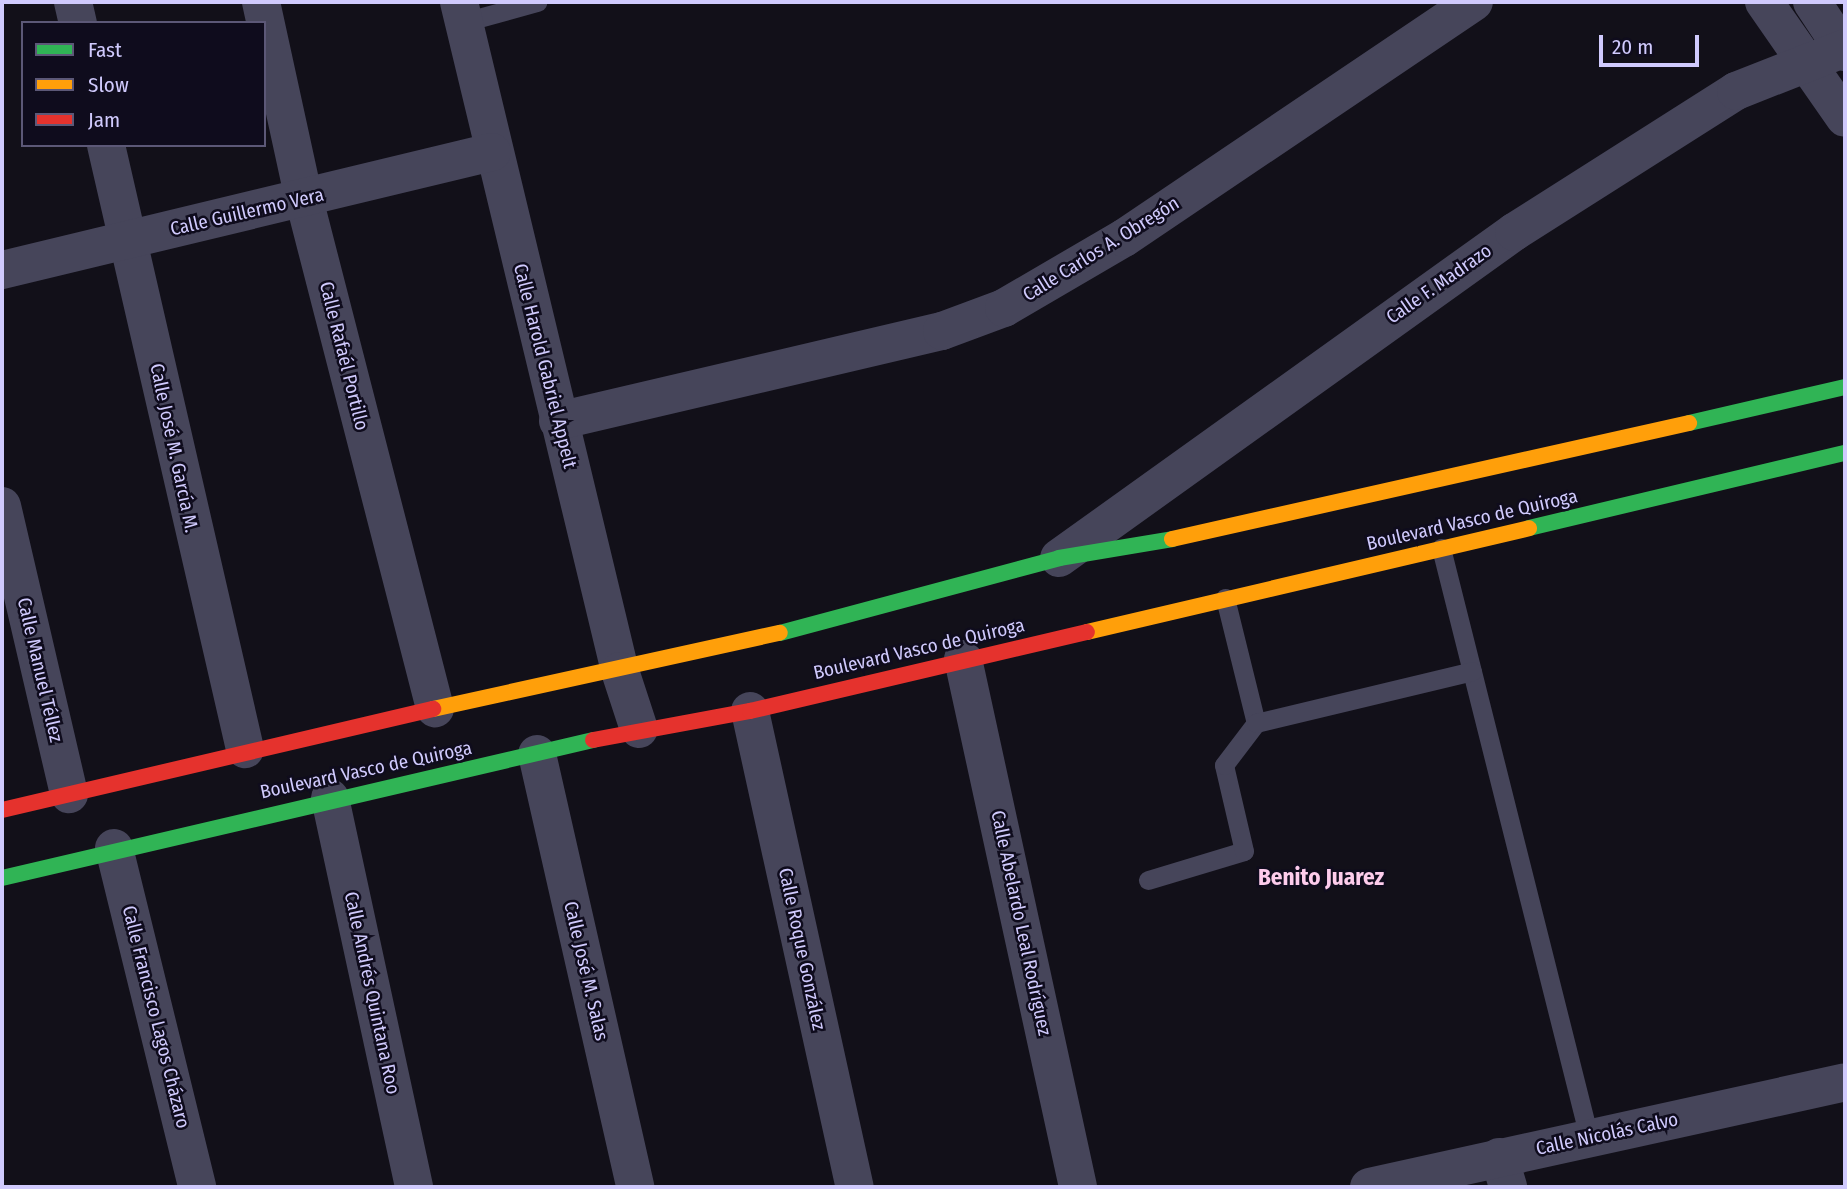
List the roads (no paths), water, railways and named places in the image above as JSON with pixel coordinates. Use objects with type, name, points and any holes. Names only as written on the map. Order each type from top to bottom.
[{"type":"street","points":[[73,2],[78,21]]},
{"type":"street","name":"Calle Rafaél Portillo","points":[[261,2],[265,21]]},
{"type":"street","name":"Calle Carlos A. Obregón","points":[[558,421],[942,331],[1004,307],[1124,238],[1474,2]]},
{"type":"street","points":[[1764,2],[1845,118]]},
{"type":"street","points":[[1812,2],[1845,49]]},
{"type":"street","name":"Calle Harold Gabriel Appelt","points":[[462,12],[492,152],[558,421],[620,671],[639,729]]},
{"type":"street","name":"Calle Rafaél Portillo","points":[[266,25],[304,199],[435,708]]},
{"type":"street","name":"Calle F. Madrazo","points":[[1059,558],[1514,232],[1736,91],[1804,62],[1845,49]]},
{"type":"street","name":"Calle José M. García M.","points":[[106,147],[245,750]]},
{"type":"street","name":"Calle Guillermo Vera","points":[[2,270],[492,152]]},
{"type":"street","points":[[2,810],[245,750],[620,671],[1059,558],[1210,533],[1845,387]]},
{"type":"street","name":"Boulevard Vasco de Quiroga","points":[[2,878],[114,848],[639,729],[750,711],[1845,453]]},
{"type":"street","name":"Calle Manuel Téllez","points":[[2,506],[69,794]]},
{"type":"street","name":"Calle Abelardo Leal Rodríguez","points":[[963,659],[1078,1187]]},
{"type":"street","name":"Calle Roque González","points":[[750,711],[855,1187]]},
{"type":"street","name":"Calle José M. Salas","points":[[537,754],[635,1187]]},
{"type":"street","name":"Calle Andrés Quintana Roo","points":[[330,799],[414,1187]]},
{"type":"street","name":"Calle Francisco Lagos Cházaro","points":[[114,848],[197,1187]]},
{"type":"street","name":"Calle Nicolás Calvo","points":[[1369,1187],[1504,1172],[1589,1138],[1845,1082]]},
{"type":"lane","points":[[462,12],[537,2]]},
{"type":"lane","points":[[1441,548],[1589,1138]]},
{"type":"lane","points":[[1224,598],[1256,723]]},
{"type":"lane","points":[[1148,880],[1244,851],[1224,765],[1256,723],[1472,671]]},
{"type":"district","name":"Benito Juarez","points":[[1321,877]]}]
